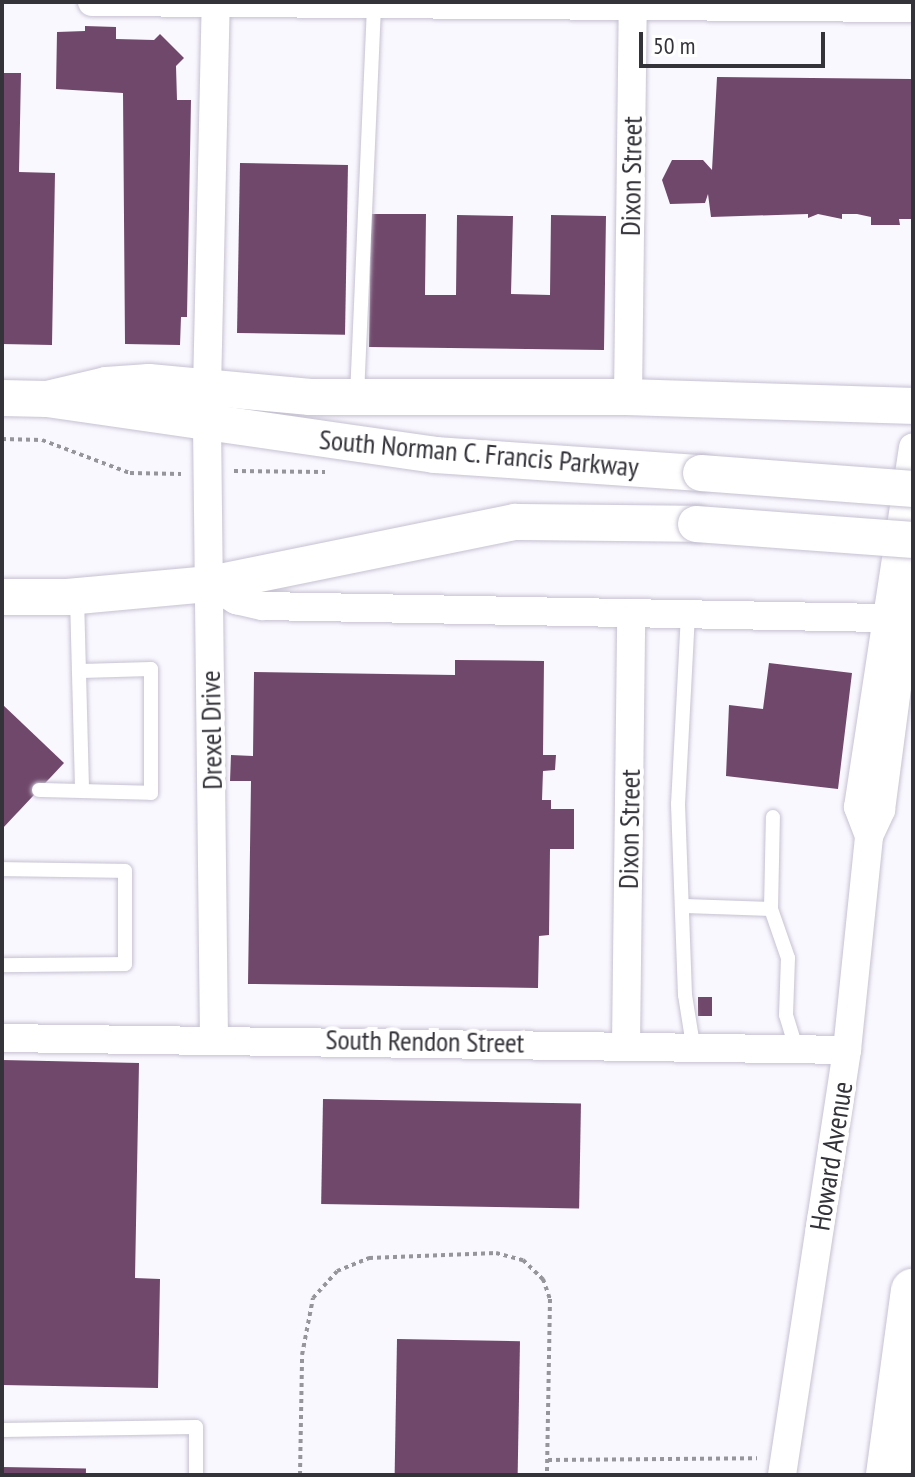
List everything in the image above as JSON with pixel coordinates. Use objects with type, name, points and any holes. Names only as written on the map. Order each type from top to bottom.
[{"type":"highway","points":[[888,1475],[913,1291]]},
{"type":"street","points":[[92,2],[913,8]]},
{"type":"street","name":"Drexel Drive","points":[[214,1038],[207,406],[216,2]]},
{"type":"street","name":"Dixon Street","points":[[628,397],[633,4]]},
{"type":"street","name":"South Norman C. Francis Parkway","points":[[2,398],[47,399],[135,383],[207,406],[435,455],[913,489]]},
{"type":"street","name":"South Norman C. Francis Parkway","points":[[207,406],[357,396],[628,397],[913,406]]},
{"type":"street","name":"Howard Avenue","points":[[869,836],[858,807],[884,618],[913,447]]},
{"type":"street","name":"South Norman C. Francis Parkway","points":[[2,597],[77,597],[210,584],[515,522],[696,524],[913,540]]},
{"type":"street","name":"Howard Avenue","points":[[783,1466],[847,1050],[869,836],[881,810],[913,567]]},
{"type":"street","points":[[210,584],[236,600],[263,606],[884,618]]},
{"type":"street","name":"Dixon Street","points":[[626,1044],[631,613]]},
{"type":"street","name":"South Rendon Street","points":[[2,1038],[214,1038],[847,1050]]},
{"type":"lane","points":[[357,396],[374,4]]},
{"type":"lane","points":[[77,597],[82,791]]},
{"type":"lane","points":[[688,614],[688,666],[678,804],[685,906],[685,995],[693,1045]]},
{"type":"lane","points":[[39,790],[151,793],[151,669],[81,671]]},
{"type":"lane","points":[[773,817],[771,909],[788,958],[786,1015],[796,1048]]},
{"type":"lane","points":[[2,869],[125,871],[125,964],[2,965]]},
{"type":"lane","points":[[685,906],[771,909]]},
{"type":"lane","points":[[2,1430],[196,1427],[196,1475]]},
{"type":"path","points":[[300,1475],[302,1355],[313,1298],[337,1271],[369,1258],[496,1253],[523,1260],[543,1279],[550,1299],[547,1475]]},
{"type":"path","points":[[548,1460],[783,1466]]},
{"type":"building","points":[[85,26],[116,27],[116,39],[154,40],[160,34],[184,58],[176,66],[177,100],[191,100],[187,317],[181,317],[180,345],[125,344],[123,93],[56,89],[57,32],[85,31]]},
{"type":"building","points":[[2,73],[21,73],[19,172],[55,173],[52,345],[2,344]]},
{"type":"building","points":[[717,77],[912,79],[912,219],[899,219],[900,225],[871,225],[871,217],[857,214],[842,214],[842,219],[818,214],[808,218],[808,214],[711,217],[708,194],[705,203],[670,204],[662,180],[672,160],[703,160],[712,170]]},
{"type":"building","points":[[240,163],[348,165],[345,335],[237,333]]},
{"type":"building","points":[[371,214],[426,214],[425,295],[456,295],[457,215],[513,216],[511,294],[550,295],[551,215],[606,216],[604,350],[369,347]]},
{"type":"building","points":[[455,660],[544,661],[543,755],[556,755],[555,770],[543,771],[542,800],[551,800],[551,809],[574,809],[574,849],[550,849],[549,935],[539,936],[538,988],[248,984],[251,781],[230,781],[231,755],[253,756],[254,672],[455,675]]},
{"type":"building","points":[[769,663],[852,673],[838,789],[726,776],[729,705],[763,709]]},
{"type":"building","points":[[2,704],[64,763],[2,829]]},
{"type":"building","points":[[698,997],[712,997],[712,1016],[698,1016]]},
{"type":"building","points":[[2,1060],[139,1063],[135,1278],[160,1279],[158,1388],[2,1385]]},
{"type":"building","points":[[323,1099],[581,1104],[579,1208],[321,1204]]},
{"type":"building","points":[[397,1339],[520,1341],[518,1475],[395,1475]]},
{"type":"building","points":[[2,1467],[86,1468],[86,1475],[2,1475]]}]
